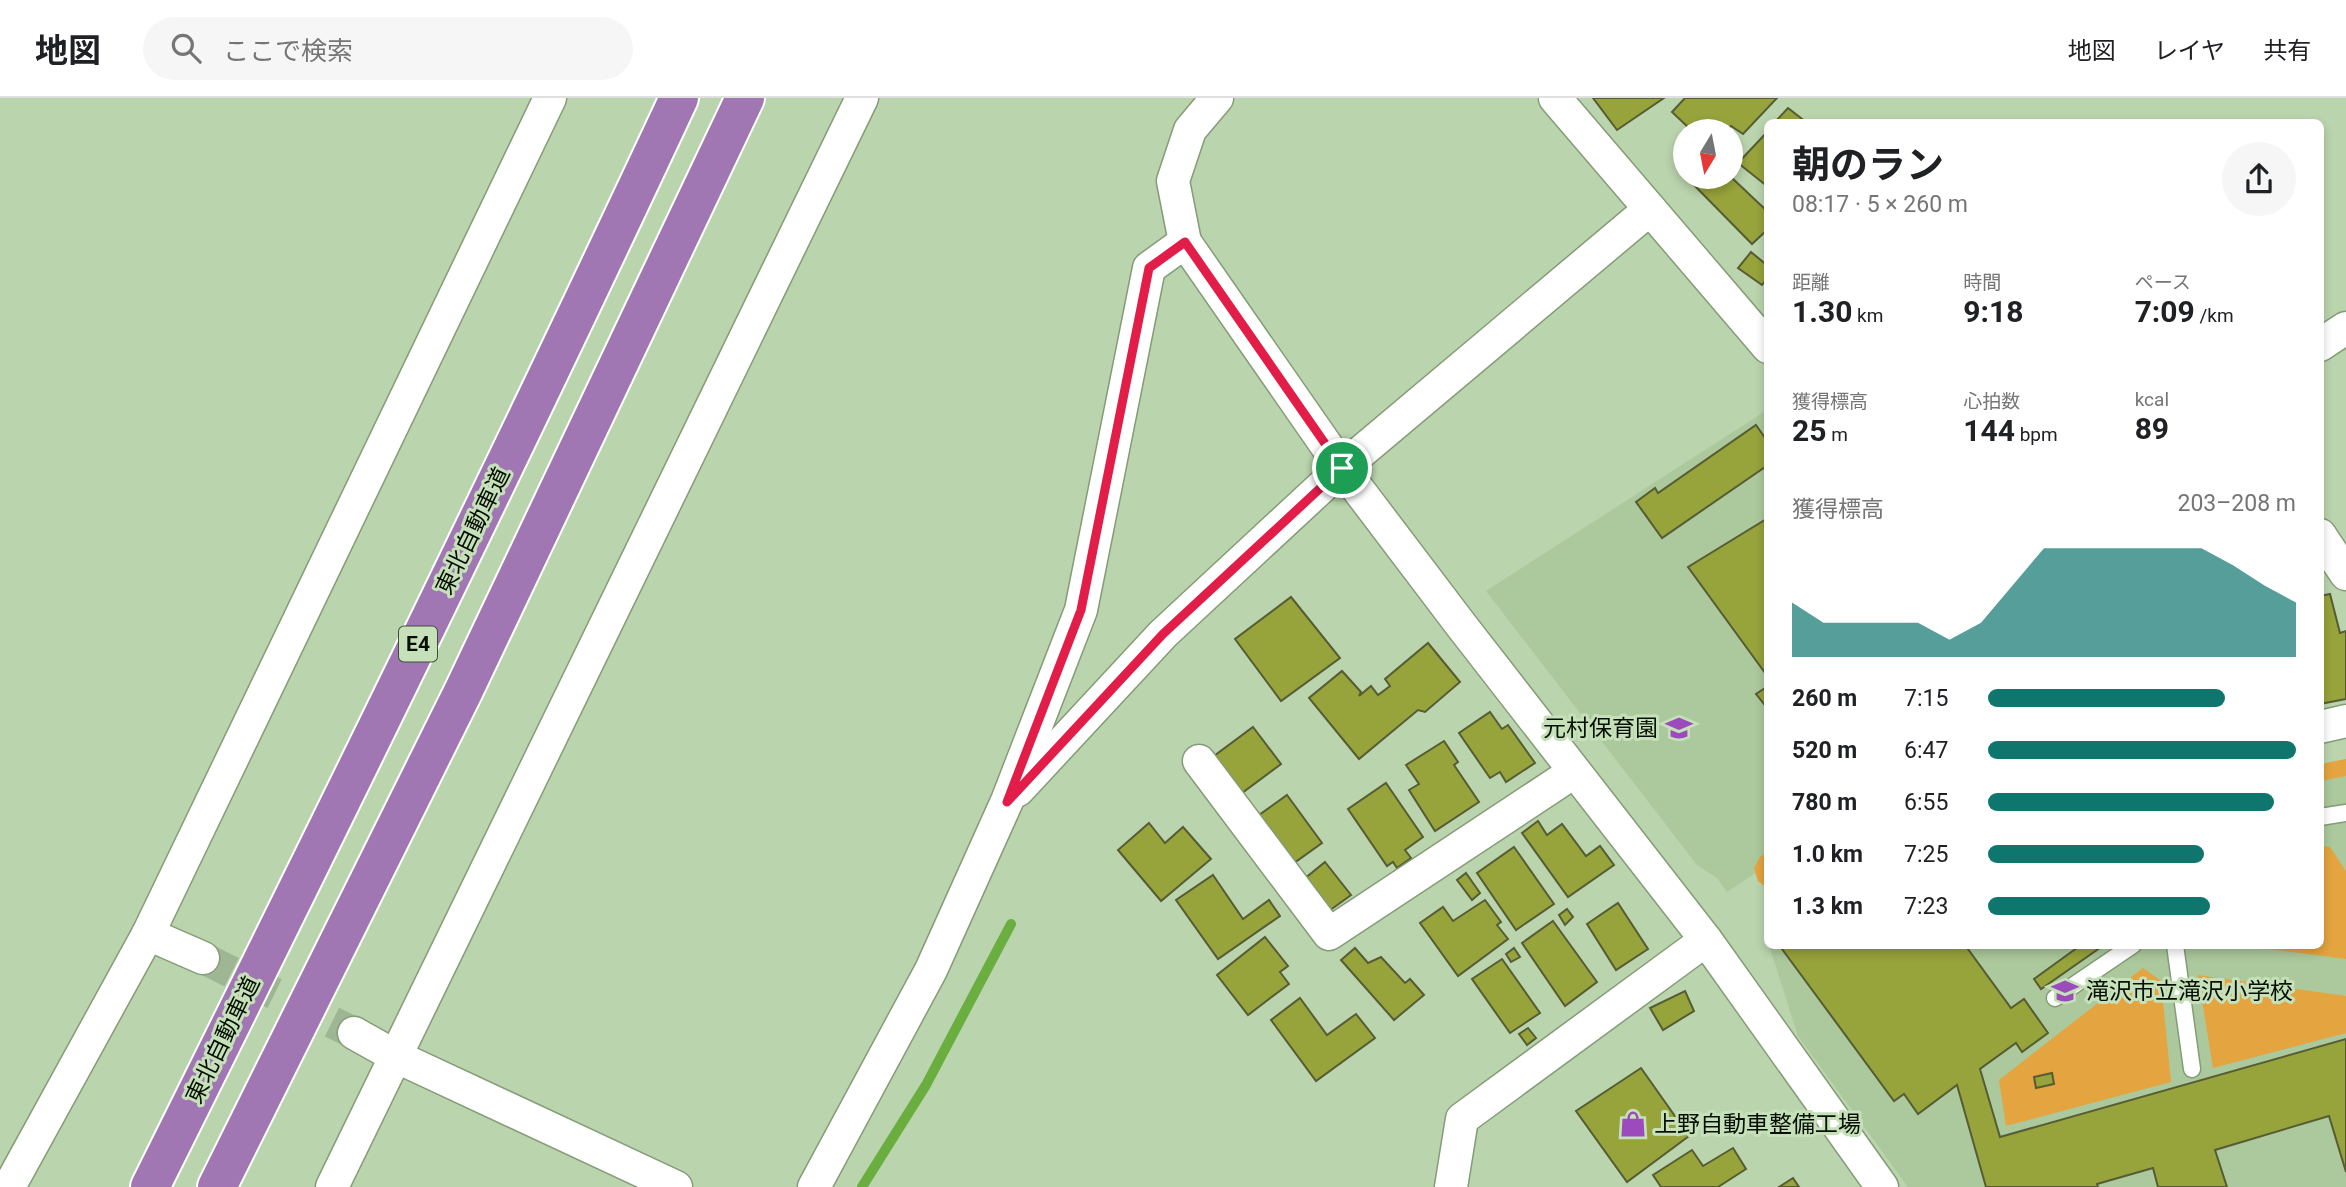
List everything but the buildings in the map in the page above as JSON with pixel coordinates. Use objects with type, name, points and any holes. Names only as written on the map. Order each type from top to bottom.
[{"type":"highway","name":"東北自動車道","points":[[150,1187],[405,671],[679,98]]},
{"type":"highway","points":[[217,1187],[469,680],[745,98]]},
{"type":"street","points":[[9,1187],[148,934],[550,98]]},
{"type":"street","points":[[332,1187],[862,98]]},
{"type":"street","points":[[1217,98],[1190,130],[1173,181],[1185,242],[1342,468],[1706,940],[1882,1187]]},
{"type":"street","points":[[1555,98],[1764,342]]},
{"type":"street","points":[[1007,802],[1163,634],[1342,468],[1650,209]]},
{"type":"street","points":[[814,1187],[931,970],[1007,802],[1081,610],[1149,268],[1185,242]]},
{"type":"street","points":[[2324,342],[2346,328]]},
{"type":"street","points":[[2324,541],[2346,574]]},
{"type":"street","points":[[2324,726],[2346,721]]},
{"type":"street","points":[[1199,761],[1329,934],[1574,772]]},
{"type":"street","points":[[148,934],[203,958]]},
{"type":"street","points":[[1451,1187],[1462,1119],[1706,940]]},
{"type":"street","points":[[354,1032],[395,1056],[676,1187]]},
{"type":"lane","points":[[2324,816],[2346,813]]},
{"type":"lane","points":[[2055,998],[2127,949]]},
{"type":"lane","points":[[2176,949],[2192,1069]]},
{"type":"shaded area","name":"元村保育園","points":[[1764,412],[1764,867],[1727,892],[1717,878],[1697,865],[1486,591]]},
{"type":"shaded area","name":"滝沢市立滝沢小学校","points":[[2346,759],[2346,1187],[1908,1187],[1798,1036],[1770,949],[2324,949],[2324,763]]},
{"type":"shaded area","points":[[2346,759],[2346,776],[2324,780],[2324,763]]},
{"type":"shaded area","points":[[2324,846],[2330,847],[2346,871],[2346,959],[2268,949],[2324,949]]},
{"type":"shaded area","points":[[1764,854],[1764,886],[1758,881],[1754,868]]},
{"type":"shaded area","points":[[2143,968],[2161,981],[2171,1082],[2006,1126],[1999,1080]]},
{"type":"shaded area","points":[[2198,975],[2346,996],[2346,1033],[2213,1068]]},
{"type":"waterway","points":[[862,1187],[926,1085],[1011,924]]},
{"type":"tunnel","points":[[203,958],[354,1033]]},
{"type":"place","name":"元村保育園","points":[[1679,728]]},
{"type":"place","name":"滝沢市立滝沢小学校","points":[[2065,991]]},
{"type":"place","name":"上野自動車整備工場","points":[[1633,1124]]},
{"type":"route","points":[[1185,242],[1342,468],[1163,634],[1007,802],[1081,610],[1149,268],[1185,242]]}]
